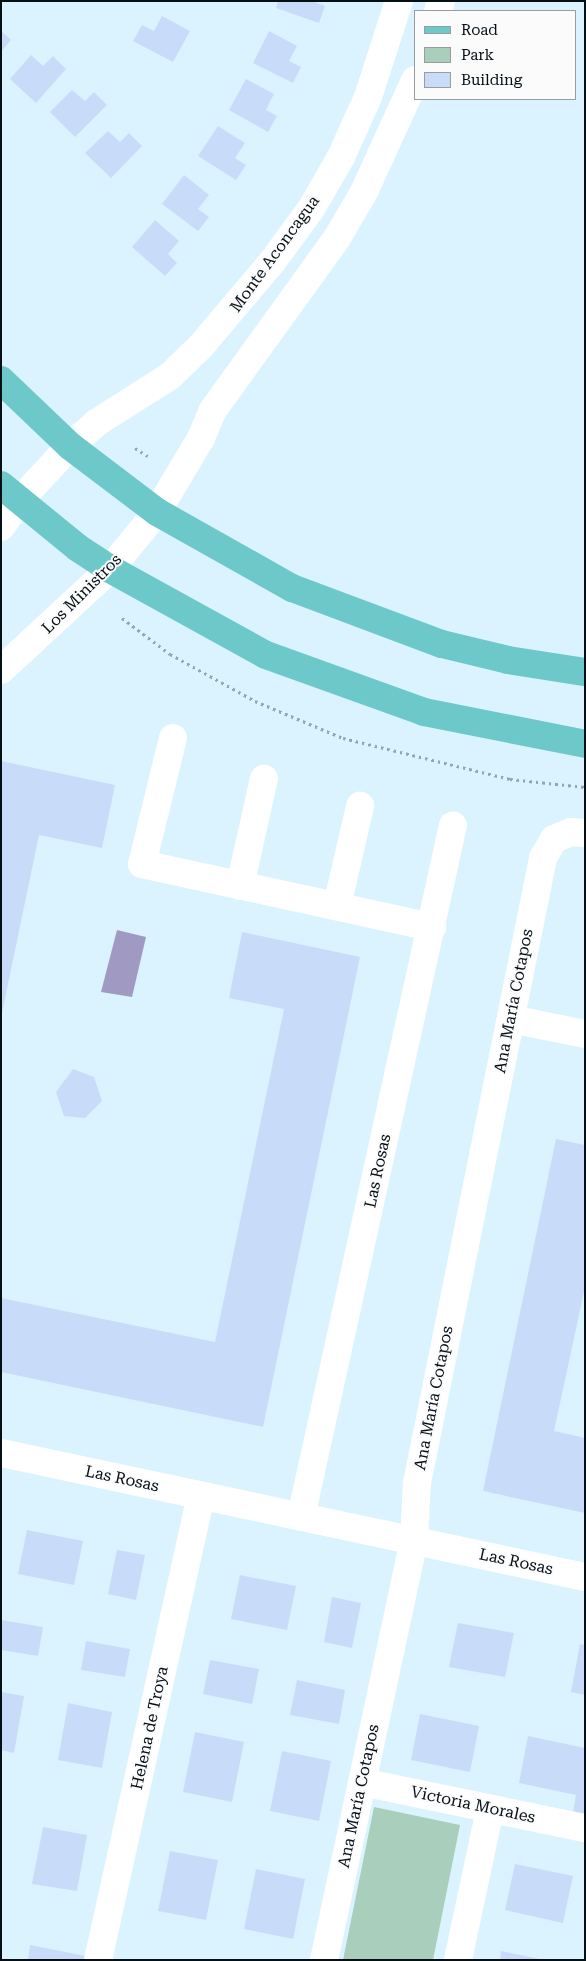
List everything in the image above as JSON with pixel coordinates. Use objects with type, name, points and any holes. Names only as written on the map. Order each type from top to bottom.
[{"type":"main road","points":[[1,380],[70,446],[157,512],[292,588],[452,646],[508,660],[585,672]]},
{"type":"main road","points":[[11,493],[78,548],[110,569],[266,656],[424,712],[585,744]]},
{"type":"street","name":"Monte Aconcagua","points":[[70,446],[96,423],[170,376],[239,305],[272,262],[311,209],[341,157],[368,97],[399,1]]},
{"type":"street","points":[[157,512],[201,438],[213,410],[313,275],[341,231],[368,184],[414,82]]},
{"type":"street","points":[[1,527],[11,493],[70,446]]},
{"type":"street","name":"Los Ministros","points":[[1,670],[110,569],[157,512]]},
{"type":"street","points":[[172,738],[142,864],[432,927]]},
{"type":"street","points":[[240,886],[264,779]]},
{"type":"street","points":[[337,906],[360,806]]},
{"type":"street","name":"Las Rosas","points":[[301,1517],[453,825]]},
{"type":"street","name":"Ana María Cotapos","points":[[324,1960],[414,1540],[417,1483],[543,858],[554,839],[571,832],[585,833]]},
{"type":"street","points":[[510,1020],[585,1034]]},
{"type":"street","name":"Las Rosas","points":[[1,1453],[585,1577]]},
{"type":"street","name":"Helena de Troya","points":[[98,1960],[202,1496]]},
{"type":"street","name":"Victoria Morales","points":[[362,1782],[585,1828]]},
{"type":"street","points":[[458,1960],[490,1809]]},
{"type":"path","points":[[126,621],[170,654],[247,696],[342,738],[510,780],[585,787]]},
{"type":"green space","points":[[374,1807],[460,1825],[433,1960],[343,1960]]},
{"type":"shaded area","points":[[117,930],[146,937],[132,997],[101,992]]},
{"type":"building","points":[[278,1],[312,1],[325,6],[319,23],[276,8]]},
{"type":"building","points":[[162,16],[190,31],[173,62],[133,41],[142,25],[154,31]]},
{"type":"building","points":[[1,31],[11,40],[1,52]]},
{"type":"building","points":[[269,31],[297,46],[289,61],[301,67],[293,83],[253,63]]},
{"type":"building","points":[[31,55],[43,66],[53,56],[66,69],[36,103],[10,79]]},
{"type":"building","points":[[246,79],[274,94],[266,110],[277,116],[268,132],[229,110]]},
{"type":"building","points":[[72,90],[85,101],[94,92],[107,105],[75,137],[50,112]]},
{"type":"building","points":[[218,126],[245,143],[235,158],[246,165],[236,180],[198,156]]},
{"type":"building","points":[[108,131],[120,142],[129,133],[142,146],[111,178],[85,153]]},
{"type":"building","points":[[184,175],[209,195],[198,209],[209,217],[198,231],[162,204]]},
{"type":"building","points":[[155,220],[179,241],[168,254],[177,263],[165,276],[132,247]]},
{"type":"building","points":[[1,761],[115,785],[102,848],[39,835],[2,1013]]},
{"type":"building","points":[[242,932],[360,957],[263,1427],[1,1372],[1,1298],[215,1342],[284,1009],[229,998]]},
{"type":"building","points":[[73,1069],[94,1077],[102,1101],[85,1118],[64,1116],[56,1092]]},
{"type":"building","points":[[556,1139],[585,1145],[585,1287],[554,1431],[585,1438],[585,1513],[483,1491]]},
{"type":"building","points":[[27,1530],[83,1541],[74,1585],[18,1574]]},
{"type":"building","points":[[117,1550],[145,1555],[136,1600],[108,1594]]},
{"type":"building","points":[[240,1575],[296,1586],[287,1630],[231,1619]]},
{"type":"building","points":[[332,1597],[361,1603],[352,1648],[324,1642]]},
{"type":"building","points":[[1,1620],[43,1627],[38,1656],[1,1650]]},
{"type":"building","points":[[458,1623],[514,1633],[505,1677],[449,1667]]},
{"type":"building","points":[[86,1641],[130,1649],[125,1677],[81,1670]]},
{"type":"building","points":[[580,1644],[585,1645],[585,1695],[571,1692]]},
{"type":"building","points":[[210,1660],[259,1669],[252,1704],[203,1694]]},
{"type":"building","points":[[297,1680],[345,1690],[339,1724],[290,1715]]},
{"type":"building","points":[[1,1692],[24,1696],[14,1753],[1,1750]]},
{"type":"building","points":[[68,1703],[112,1712],[102,1768],[58,1760]]},
{"type":"building","points":[[420,1714],[479,1726],[470,1772],[411,1760]]},
{"type":"building","points":[[195,1732],[244,1742],[232,1802],[183,1792]]},
{"type":"building","points":[[528,1736],[585,1748],[585,1814],[573,1812],[576,1795],[519,1783]]},
{"type":"building","points":[[282,1751],[331,1761],[319,1821],[270,1811]]},
{"type":"building","points":[[43,1827],[87,1835],[77,1891],[32,1884]]},
{"type":"building","points":[[170,1851],[218,1860],[206,1920],[158,1911]]},
{"type":"building","points":[[515,1864],[573,1876],[563,1923],[505,1910]]},
{"type":"building","points":[[256,1869],[305,1879],[293,1939],[244,1929]]},
{"type":"building","points":[[30,1945],[86,1956],[86,1960],[28,1960]]},
{"type":"building","points":[[501,1951],[540,1959],[540,1960],[500,1960]]}]
